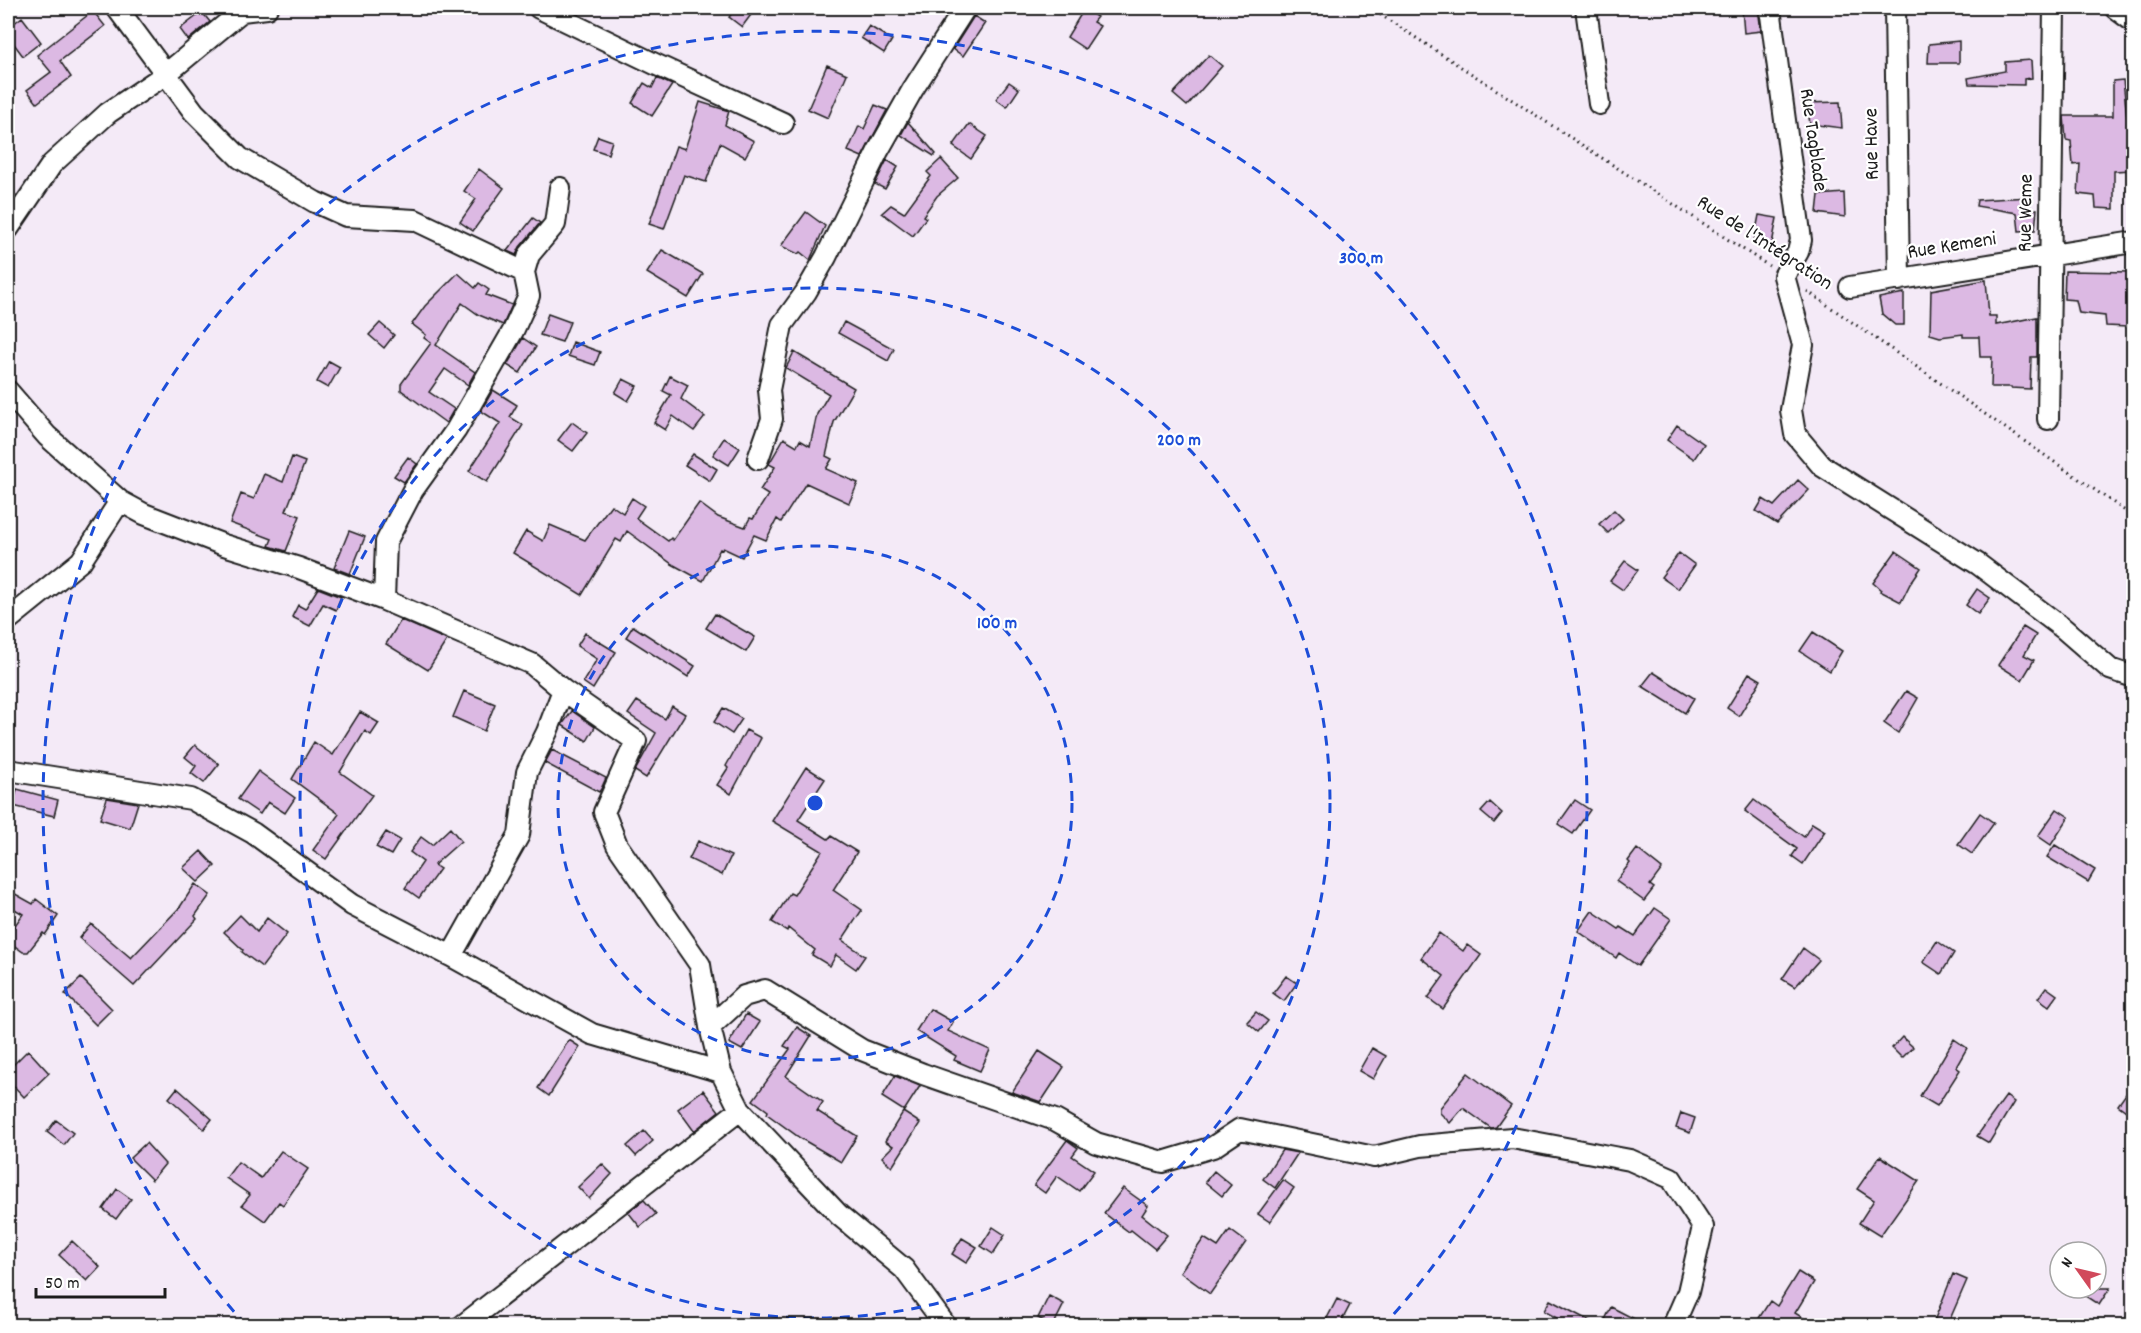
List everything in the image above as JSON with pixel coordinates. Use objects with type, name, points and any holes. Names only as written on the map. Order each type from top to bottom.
[{"type":"street","points":[[117,8],[194,112],[240,158],[315,202],[346,216],[415,220],[524,272]]},
{"type":"street","points":[[8,229],[52,164],[108,113],[166,74],[242,11],[267,8]]},
{"type":"street","points":[[539,8],[783,123]]},
{"type":"street","points":[[758,459],[772,419],[769,390],[782,325],[806,292],[826,257],[883,142],[913,88],[965,8]]},
{"type":"street","points":[[1586,8],[1599,104]]},
{"type":"street","name":"Rue Tagblade","points":[[1770,8],[1801,240],[1798,252],[1784,276]]},
{"type":"street","name":"Rue Have","points":[[1895,8],[1899,280]]},
{"type":"street","name":"Rue Weme","points":[[2048,419],[2054,8]]},
{"type":"street","points":[[2115,8],[2133,21]]},
{"type":"street","points":[[384,600],[386,542],[413,490],[456,430],[513,331],[529,296],[524,272],[529,255],[555,224],[560,188]]},
{"type":"street","name":"Rue Kemeni","points":[[1850,287],[2133,242]]},
{"type":"street","points":[[1784,276],[1803,345],[1791,410],[1795,434],[1822,466],[1978,564],[2048,616],[2110,669],[2133,677]]},
{"type":"street","points":[[11,402],[120,501],[144,514],[224,545],[298,568],[384,600],[532,664],[563,690],[636,741],[604,812],[617,845],[700,965],[710,1027],[721,1072],[740,1110],[839,1215],[904,1269],[946,1326]]},
{"type":"street","points":[[8,620],[81,561],[120,501]]},
{"type":"street","points":[[451,957],[519,835],[527,772],[547,732],[563,690]]},
{"type":"street","points":[[8,770],[191,799],[253,832],[352,905],[592,1034],[721,1072]]},
{"type":"street","points":[[710,1027],[744,996],[765,990],[862,1050],[1055,1120],[1096,1143],[1163,1162],[1213,1147],[1240,1129],[1374,1156],[1420,1146],[1512,1138],[1630,1160],[1671,1178],[1703,1227],[1688,1292],[1673,1326]]},
{"type":"street","points":[[462,1326],[740,1110]]},
{"type":"path","name":"Rue de l'Intégration","points":[[1371,8],[1833,307],[2133,517]]},
{"type":"building","points":[[736,8],[756,8],[742,27],[729,17]]},
{"type":"building","points":[[1758,8],[1761,31],[1744,33],[1742,9]]},
{"type":"building","points":[[1084,9],[1097,17],[1093,22],[1100,26],[1085,49],[1067,37]]},
{"type":"building","points":[[93,11],[105,26],[60,61],[71,77],[37,103],[27,90],[51,72],[37,55]]},
{"type":"building","points":[[202,12],[210,22],[188,40],[180,29]]},
{"type":"building","points":[[974,16],[985,23],[963,56],[953,49]]},
{"type":"building","points":[[22,17],[41,42],[23,56],[8,36],[8,28]]},
{"type":"building","points":[[869,26],[892,40],[884,53],[861,38]]},
{"type":"building","points":[[1959,41],[1959,63],[1928,63],[1929,44]]},
{"type":"building","points":[[1209,55],[1222,66],[1187,106],[1173,94]]},
{"type":"building","points":[[2031,60],[2032,78],[2024,79],[2024,85],[1969,84],[1968,78],[2005,71],[2005,62]]},
{"type":"building","points":[[827,65],[847,74],[828,118],[808,109]]},
{"type":"building","points":[[657,78],[672,85],[652,116],[632,103],[644,83],[652,88]]},
{"type":"building","points":[[2123,80],[2127,117],[2133,116],[2133,170],[2114,171],[2114,209],[2096,208],[2095,196],[2078,194],[2080,164],[2073,165],[2071,141],[2066,140],[2064,116],[2113,116],[2113,81]]},
{"type":"building","points":[[1009,82],[1019,89],[1007,107],[996,99]]},
{"type":"building","points":[[700,102],[729,111],[725,125],[754,141],[745,157],[720,143],[706,182],[684,175],[664,229],[649,224],[676,146],[685,149]]},
{"type":"building","points":[[1840,102],[1842,128],[1810,124],[1807,103]]},
{"type":"building","points":[[875,105],[887,110],[862,157],[848,151],[859,126],[864,129]]},
{"type":"building","points":[[908,122],[936,154],[934,156],[901,135]]},
{"type":"building","points":[[969,124],[987,136],[971,159],[953,146]]},
{"type":"building","points":[[598,136],[612,141],[608,154],[593,149]]},
{"type":"building","points":[[941,159],[958,178],[937,196],[923,216],[926,218],[913,236],[882,213],[891,205],[904,213],[931,176],[927,172]]},
{"type":"building","points":[[887,160],[898,167],[885,189],[875,184]]},
{"type":"building","points":[[479,169],[504,188],[473,231],[460,222],[476,199],[464,191]]},
{"type":"building","points":[[1844,193],[1845,217],[1817,213],[1819,195]]},
{"type":"building","points":[[2029,197],[2030,209],[2037,209],[2035,230],[2019,231],[2017,213],[1976,206],[1977,200]]},
{"type":"building","points":[[806,212],[825,226],[810,260],[800,252],[798,254],[781,246]]},
{"type":"building","points":[[1759,215],[1777,218],[1772,244],[1754,241]]},
{"type":"building","points":[[533,218],[540,223],[516,255],[507,251]]},
{"type":"building","points":[[662,250],[703,274],[688,298],[647,273]]},
{"type":"building","points":[[2065,271],[2133,272],[2133,294],[2127,297],[2128,327],[2106,326],[2105,316],[2079,313],[2076,300],[2064,299]]},
{"type":"building","points":[[458,273],[475,288],[479,283],[489,290],[486,295],[512,305],[503,325],[479,315],[462,303],[436,345],[475,372],[468,385],[445,369],[429,392],[454,409],[446,423],[401,390],[401,384],[431,343],[424,338],[426,335],[412,324],[425,306]]},
{"type":"building","points":[[1986,280],[1989,316],[1996,316],[1996,325],[2037,317],[2037,357],[2031,357],[2030,389],[1991,387],[1992,357],[1980,357],[1979,337],[1963,337],[1963,334],[1940,337],[1930,334],[1931,290]]},
{"type":"building","points":[[1904,293],[1904,325],[1895,325],[1882,314],[1879,298]]},
{"type":"building","points":[[548,314],[570,322],[562,342],[540,335]]},
{"type":"building","points":[[844,322],[894,349],[888,361],[838,333]]},
{"type":"building","points":[[380,323],[394,335],[384,348],[369,335]]},
{"type":"building","points":[[523,338],[536,347],[520,373],[507,365]]},
{"type":"building","points":[[573,342],[600,352],[595,365],[568,356]]},
{"type":"building","points":[[794,352],[854,388],[834,422],[826,456],[832,459],[826,469],[858,483],[849,503],[806,483],[781,522],[777,519],[766,540],[754,535],[742,557],[723,548],[720,549],[703,581],[672,564],[627,531],[621,542],[616,539],[582,595],[513,553],[526,531],[543,541],[550,525],[585,540],[611,505],[623,513],[632,498],[644,506],[636,518],[668,541],[671,538],[673,540],[699,503],[718,517],[745,527],[750,518],[753,519],[768,495],[760,490],[775,467],[769,464],[784,438],[797,446],[800,440],[810,446],[817,414],[829,394],[786,368]]},
{"type":"building","points":[[329,361],[340,367],[328,388],[317,382]]},
{"type":"building","points":[[670,376],[688,385],[681,399],[705,417],[694,431],[673,416],[665,430],[654,423],[671,395],[663,391]]},
{"type":"building","points":[[623,379],[637,386],[628,401],[615,393]]},
{"type":"building","points":[[493,390],[517,405],[510,417],[523,425],[487,482],[469,471],[500,423],[481,411]]},
{"type":"building","points":[[572,422],[587,433],[573,451],[558,440]]},
{"type":"building","points":[[1677,425],[1704,444],[1694,459],[1667,440]]},
{"type":"building","points":[[724,438],[740,448],[729,465],[713,455]]},
{"type":"building","points":[[693,454],[717,469],[710,481],[685,465]]},
{"type":"building","points":[[292,457],[305,462],[286,511],[300,516],[286,551],[269,546],[272,539],[230,523],[241,494],[254,499],[264,474],[283,482]]},
{"type":"building","points":[[408,457],[417,464],[404,482],[394,476]]},
{"type":"building","points":[[1798,480],[1809,490],[1777,524],[1756,511],[1763,499],[1774,506]]},
{"type":"building","points":[[1614,510],[1623,519],[1608,533],[1599,524]]},
{"type":"building","points":[[349,531],[365,537],[350,574],[334,568]]},
{"type":"building","points":[[1896,551],[1921,568],[1901,602],[1880,591],[1873,583]]},
{"type":"building","points":[[1679,553],[1695,565],[1678,589],[1661,577]]},
{"type":"building","points":[[1625,561],[1638,570],[1623,590],[1610,581]]},
{"type":"building","points":[[318,588],[341,597],[336,610],[323,604],[310,626],[292,617],[298,605],[305,609]]},
{"type":"building","points":[[1977,589],[1990,598],[1978,614],[1966,605]]},
{"type":"building","points":[[715,614],[755,637],[746,652],[706,628]]},
{"type":"building","points":[[401,620],[447,640],[428,670],[386,644]]},
{"type":"building","points":[[633,626],[695,666],[688,677],[626,637]]},
{"type":"building","points":[[2023,627],[2036,635],[2024,655],[2034,660],[2022,680],[1998,665]]},
{"type":"building","points":[[1813,632],[1842,651],[1830,671],[1800,651]]},
{"type":"building","points":[[585,633],[616,652],[593,689],[583,682],[597,659],[577,646]]},
{"type":"building","points":[[1653,672],[1694,698],[1685,713],[1642,686]]},
{"type":"building","points":[[1749,673],[1761,680],[1739,716],[1727,708]]},
{"type":"building","points":[[464,691],[495,704],[484,731],[453,717]]},
{"type":"building","points":[[1906,691],[1918,698],[1898,733],[1884,723]]},
{"type":"building","points":[[637,701],[665,719],[672,706],[685,714],[646,778],[635,771],[656,733],[628,714]]},
{"type":"building","points":[[723,708],[742,719],[732,734],[714,722]]},
{"type":"building","points":[[572,711],[595,727],[587,741],[562,725]]},
{"type":"building","points":[[360,712],[379,723],[371,735],[365,731],[340,772],[372,795],[326,859],[313,850],[339,814],[292,779],[314,742],[333,755]]},
{"type":"building","points":[[746,730],[761,738],[731,794],[717,785],[728,768],[726,766]]},
{"type":"building","points":[[195,745],[219,764],[204,783],[191,773],[196,766],[185,757]]},
{"type":"building","points":[[552,750],[606,778],[599,792],[545,763]]},
{"type":"building","points":[[806,767],[825,779],[798,820],[828,839],[831,836],[857,852],[833,890],[862,910],[842,940],[865,956],[856,969],[836,955],[830,966],[812,955],[815,950],[788,928],[787,931],[772,922],[790,893],[794,895],[822,851],[772,821]]},
{"type":"building","points":[[258,771],[295,798],[285,813],[268,802],[260,814],[238,799]]},
{"type":"building","points":[[17,789],[58,800],[54,816],[13,806]]},
{"type":"building","points":[[107,798],[138,803],[130,828],[100,819]]},
{"type":"building","points":[[1575,800],[1590,810],[1573,834],[1558,824]]},
{"type":"building","points":[[1754,800],[1804,837],[1812,823],[1825,831],[1803,864],[1792,856],[1797,849],[1745,811]]},
{"type":"building","points":[[1490,802],[1502,813],[1494,823],[1481,812]]},
{"type":"building","points":[[2057,809],[2069,817],[2051,845],[2038,836]]},
{"type":"building","points":[[1980,813],[1994,823],[1972,854],[1958,844]]},
{"type":"building","points":[[450,828],[461,841],[434,865],[440,869],[419,898],[405,888],[423,862],[410,852],[421,837],[432,845]]},
{"type":"building","points":[[386,832],[400,840],[391,855],[376,847]]},
{"type":"building","points":[[698,841],[731,856],[722,875],[689,859]]},
{"type":"building","points":[[2055,845],[2095,870],[2088,882],[2047,857]]},
{"type":"building","points":[[1637,849],[1662,869],[1650,885],[1654,888],[1644,901],[1616,881],[1630,863],[1628,861]]},
{"type":"building","points":[[201,851],[215,866],[198,882],[183,868]]},
{"type":"building","points":[[195,884],[210,895],[195,916],[197,919],[134,986],[79,938],[91,924],[131,958],[180,907]]},
{"type":"building","points":[[8,890],[33,904],[36,899],[58,916],[45,935],[43,933],[28,952],[23,952],[8,941],[8,935],[23,914],[8,905]]},
{"type":"building","points":[[1655,908],[1671,919],[1638,966],[1619,953],[1616,958],[1578,931],[1592,911],[1619,929],[1621,927],[1635,936]]},
{"type":"building","points":[[240,915],[257,932],[267,918],[287,934],[262,967],[242,952],[243,950],[224,932]]},
{"type":"building","points":[[1439,933],[1463,951],[1467,945],[1481,955],[1443,1009],[1428,998],[1444,976],[1421,958]]},
{"type":"building","points":[[1937,941],[1954,953],[1941,974],[1923,962]]},
{"type":"building","points":[[1803,948],[1819,960],[1795,987],[1782,979]]},
{"type":"building","points":[[1286,976],[1297,983],[1284,1001],[1273,993]]},
{"type":"building","points":[[81,978],[112,1009],[96,1025],[65,994]]},
{"type":"building","points":[[2046,987],[2057,995],[2049,1006],[2038,998]]},
{"type":"building","points":[[930,1009],[953,1022],[948,1031],[990,1050],[980,1071],[954,1060],[956,1056],[916,1031]]},
{"type":"building","points":[[1256,1012],[1268,1021],[1259,1032],[1247,1022]]},
{"type":"building","points":[[746,1014],[760,1022],[742,1050],[729,1043]]},
{"type":"building","points":[[797,1027],[811,1036],[786,1076],[823,1102],[817,1111],[857,1136],[841,1162],[800,1138],[767,1114],[768,1111],[753,1100],[790,1049],[784,1046]]},
{"type":"building","points":[[1902,1037],[1913,1047],[1902,1058],[1892,1048]]},
{"type":"building","points":[[1954,1039],[1967,1048],[1956,1067],[1960,1070],[1937,1106],[1920,1096]]},
{"type":"building","points":[[569,1040],[580,1047],[549,1096],[538,1088]]},
{"type":"building","points":[[1372,1048],[1386,1056],[1373,1079],[1359,1071]]},
{"type":"building","points":[[28,1050],[49,1073],[24,1097],[8,1080],[8,1070]]},
{"type":"building","points":[[1039,1051],[1064,1067],[1041,1102],[1012,1092]]},
{"type":"building","points":[[1468,1073],[1511,1106],[1496,1127],[1491,1128],[1463,1108],[1450,1123],[1440,1113],[1440,1108]]},
{"type":"building","points":[[895,1076],[920,1086],[904,1111],[882,1097]]},
{"type":"building","points":[[2133,1084],[2133,1116],[2118,1105]]},
{"type":"building","points":[[177,1088],[212,1119],[204,1129],[169,1098]]},
{"type":"building","points":[[703,1090],[719,1111],[694,1131],[678,1109]]},
{"type":"building","points":[[2006,1096],[2014,1102],[1989,1143],[1977,1136]]},
{"type":"building","points":[[903,1112],[920,1123],[892,1167],[882,1157],[893,1146],[885,1141]]},
{"type":"building","points":[[1681,1113],[1695,1118],[1690,1133],[1676,1128]]},
{"type":"building","points":[[56,1120],[73,1133],[64,1145],[47,1132]]},
{"type":"building","points":[[644,1131],[653,1141],[636,1156],[627,1146]]},
{"type":"building","points":[[1067,1140],[1078,1148],[1072,1156],[1094,1171],[1079,1191],[1057,1176],[1045,1193],[1034,1185]]},
{"type":"building","points":[[146,1143],[165,1164],[152,1180],[130,1158]]},
{"type":"building","points":[[1282,1150],[1298,1153],[1275,1188],[1263,1179]]},
{"type":"building","points":[[281,1151],[308,1169],[283,1205],[279,1202],[265,1221],[242,1205],[250,1195],[226,1178],[238,1162],[261,1178]]},
{"type":"building","points":[[1880,1156],[1919,1181],[1880,1236],[1859,1223],[1874,1200],[1857,1189]]},
{"type":"building","points":[[602,1164],[612,1174],[589,1199],[578,1187]]},
{"type":"building","points":[[1214,1171],[1231,1185],[1222,1196],[1205,1182]]},
{"type":"building","points":[[1283,1180],[1294,1188],[1270,1222],[1258,1214]]},
{"type":"building","points":[[1123,1188],[1148,1206],[1142,1215],[1167,1235],[1155,1249],[1104,1213]]},
{"type":"building","points":[[117,1189],[131,1199],[116,1219],[103,1209]]},
{"type":"building","points":[[644,1200],[656,1214],[640,1227],[628,1212]]},
{"type":"building","points":[[993,1227],[1005,1235],[993,1254],[981,1246]]},
{"type":"building","points":[[1230,1230],[1246,1242],[1210,1294],[1180,1272],[1204,1238],[1218,1247]]},
{"type":"building","points":[[962,1238],[977,1247],[966,1263],[952,1254]]},
{"type":"building","points":[[72,1241],[100,1267],[87,1281],[59,1255]]},
{"type":"building","points":[[1798,1272],[1814,1282],[1795,1313],[1816,1326],[1772,1326],[1759,1318],[1770,1301],[1777,1306]]},
{"type":"building","points":[[1953,1274],[1967,1280],[1947,1326],[1932,1326]]},
{"type":"building","points":[[1049,1296],[1064,1304],[1053,1326],[1038,1318]]},
{"type":"building","points":[[1337,1299],[1350,1305],[1339,1326],[1323,1326]]},
{"type":"building","points":[[1550,1300],[1599,1326],[1571,1326],[1544,1311]]},
{"type":"building","points":[[2091,1300],[2102,1300],[2099,1305]]},
{"type":"building","points":[[1611,1307],[1648,1326],[1616,1326],[1605,1320]]}]
